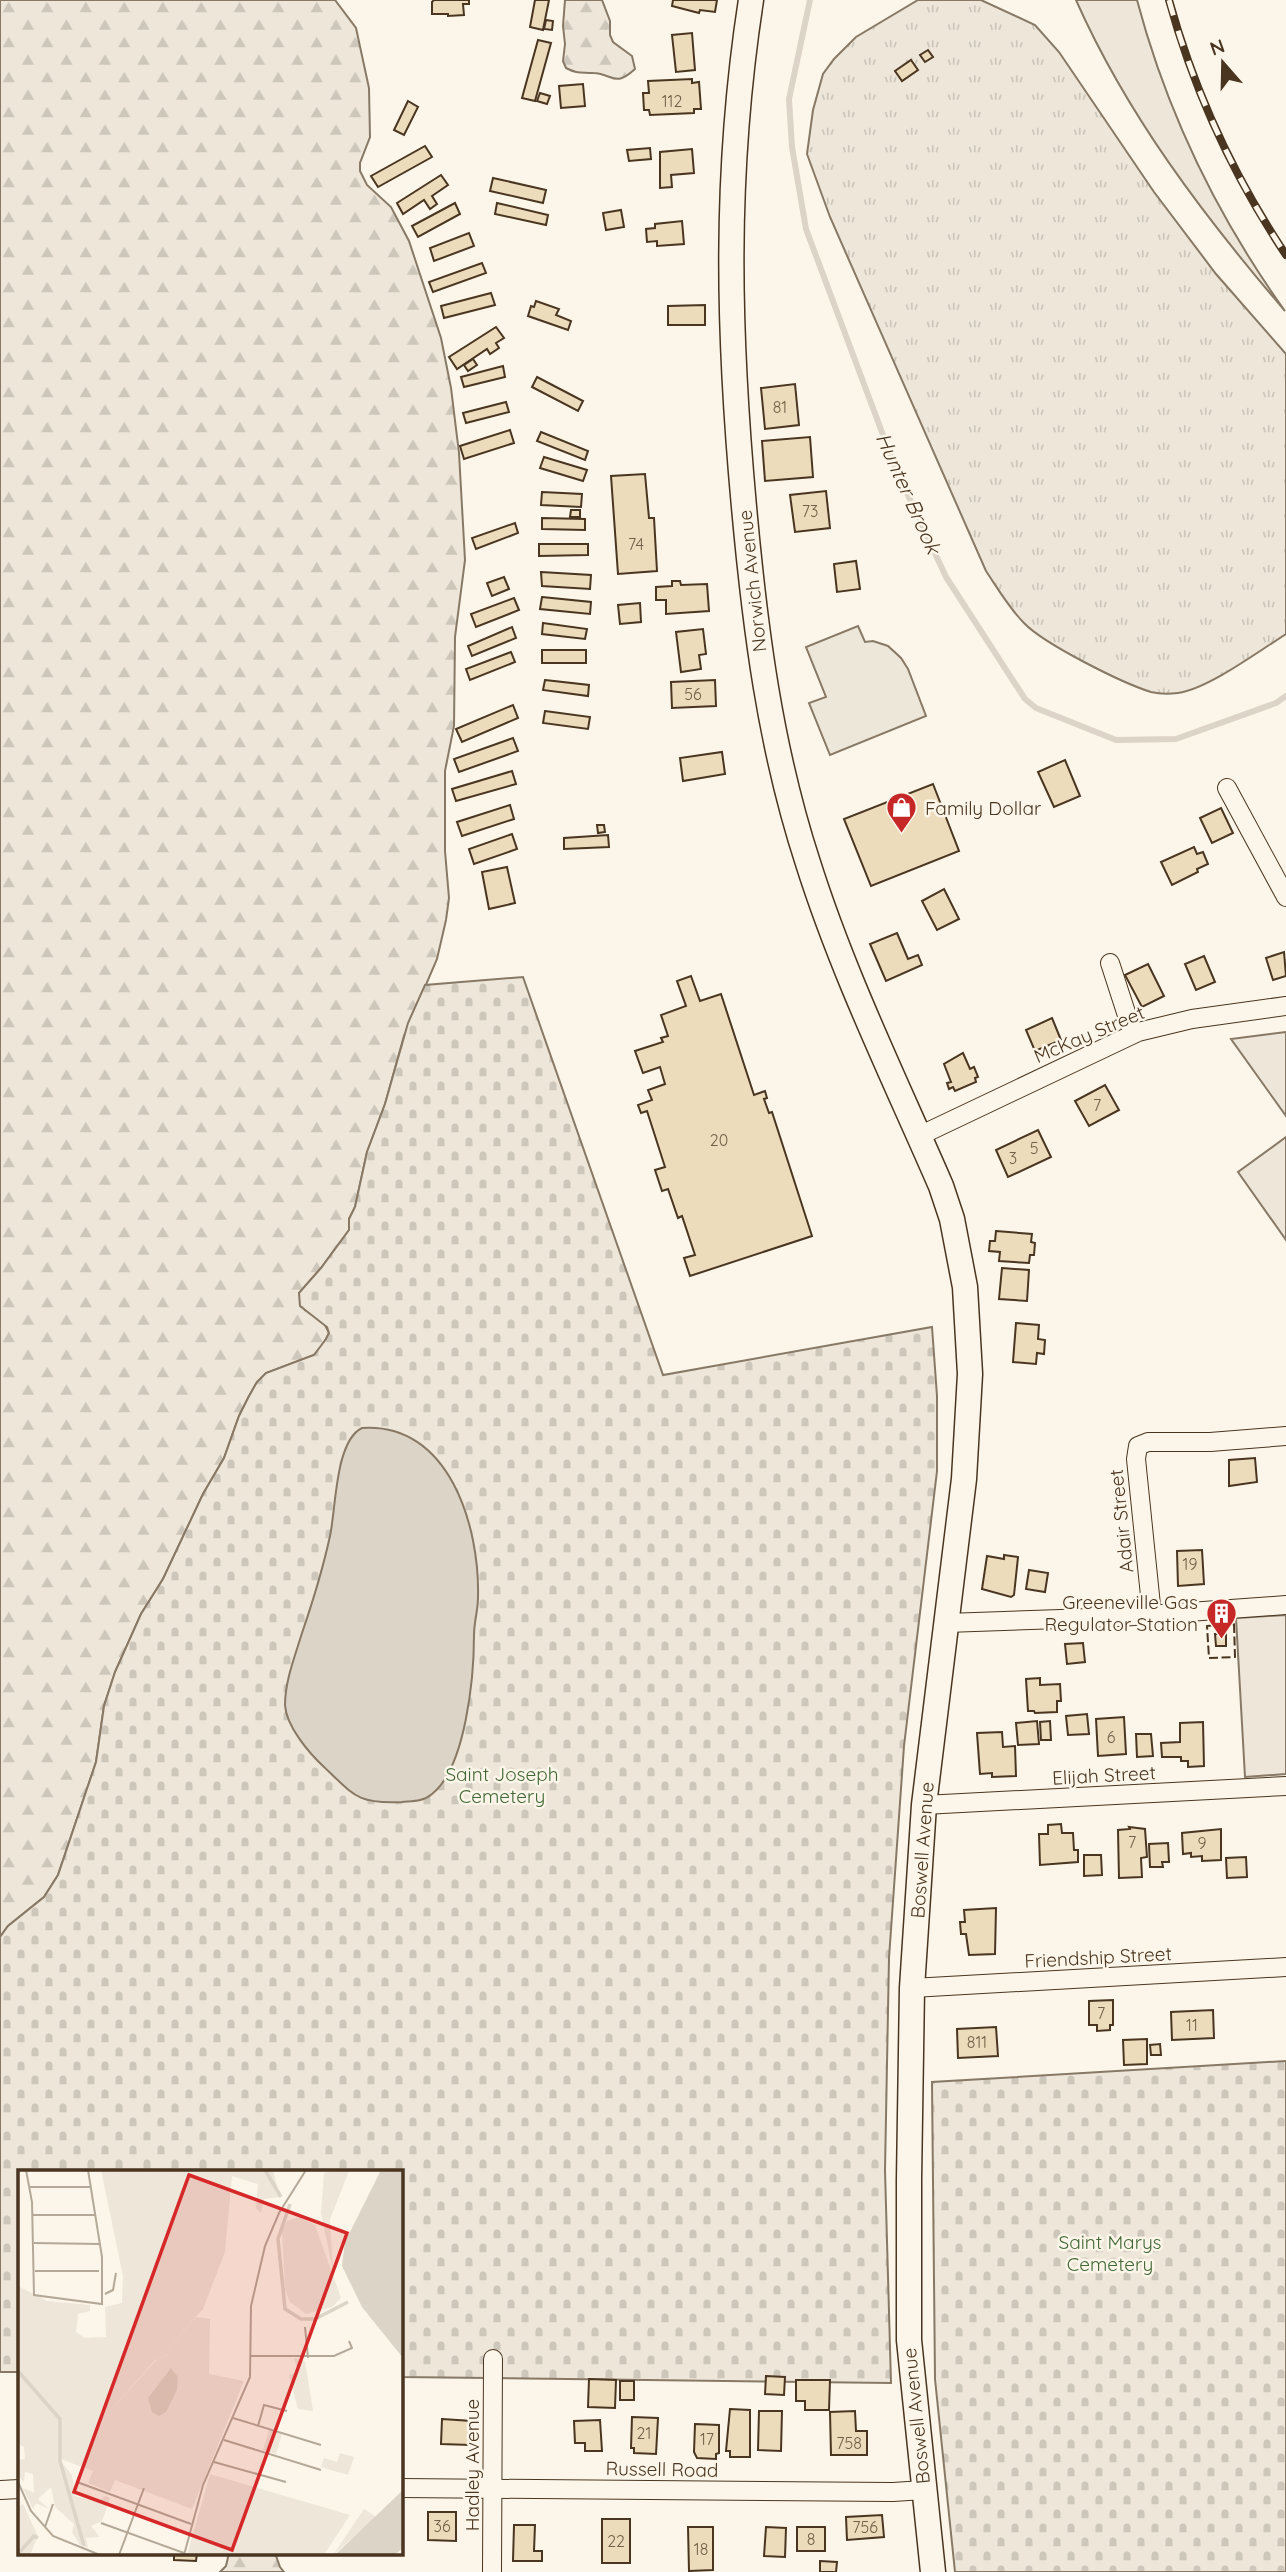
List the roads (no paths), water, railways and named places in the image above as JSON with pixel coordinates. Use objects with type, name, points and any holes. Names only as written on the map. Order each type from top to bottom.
[{"type":"main road","name":"Norwich Avenue","points":[[751,0],[733,153],[730,269],[737,428],[763,676],[783,775],[815,885],[851,979],[919,1136]]},
{"type":"main road","name":"Boswell Avenue","points":[[919,1136],[952,1219],[965,1287],[970,1374],[964,1479],[924,1805],[912,1988],[909,2340],[933,2572]]},
{"type":"street","points":[[1227,788],[1286,897]]},
{"type":"street","points":[[1110,963],[1133,1034]]},
{"type":"street","name":"McKay Street","points":[[919,1136],[1133,1034],[1192,1019],[1286,1006]]},
{"type":"street","name":"Adair Street","points":[[1152,1615],[1136,1459],[1139,1446],[1148,1442],[1210,1442],[1286,1436]]},
{"type":"street","points":[[946,1623],[1152,1615],[1286,1605]]},
{"type":"street","name":"Elijah Street","points":[[924,1805],[1286,1786]]},
{"type":"street","name":"Friendship Street","points":[[912,1988],[1286,1967]]},
{"type":"street","name":"Hadley Avenue","points":[[492,2572],[493,2359]]},
{"type":"street","name":"Russell Road","points":[[402,2488],[892,2492],[924,2490]]},
{"type":"waterway","name":"Hunter Brook","points":[[810,0],[789,99],[792,147],[806,229],[895,467],[946,577],[1025,699],[1036,708],[1116,740],[1176,739],[1276,703],[1286,696]]},
{"type":"railway","points":[[1169,0],[1179,34],[1217,132],[1249,195],[1286,255]]},
{"type":"place","name":"Family Dollar","points":[[902,835]]},
{"type":"place","name":"Greeneville Gas Regulator Station","points":[[1221,1640]]},
{"type":"park label","name":"Saint Joseph Cemetery","points":[[502,1785]]},
{"type":"park label","name":"Saint Marys Cemetery","points":[[1110,2253]]}]
